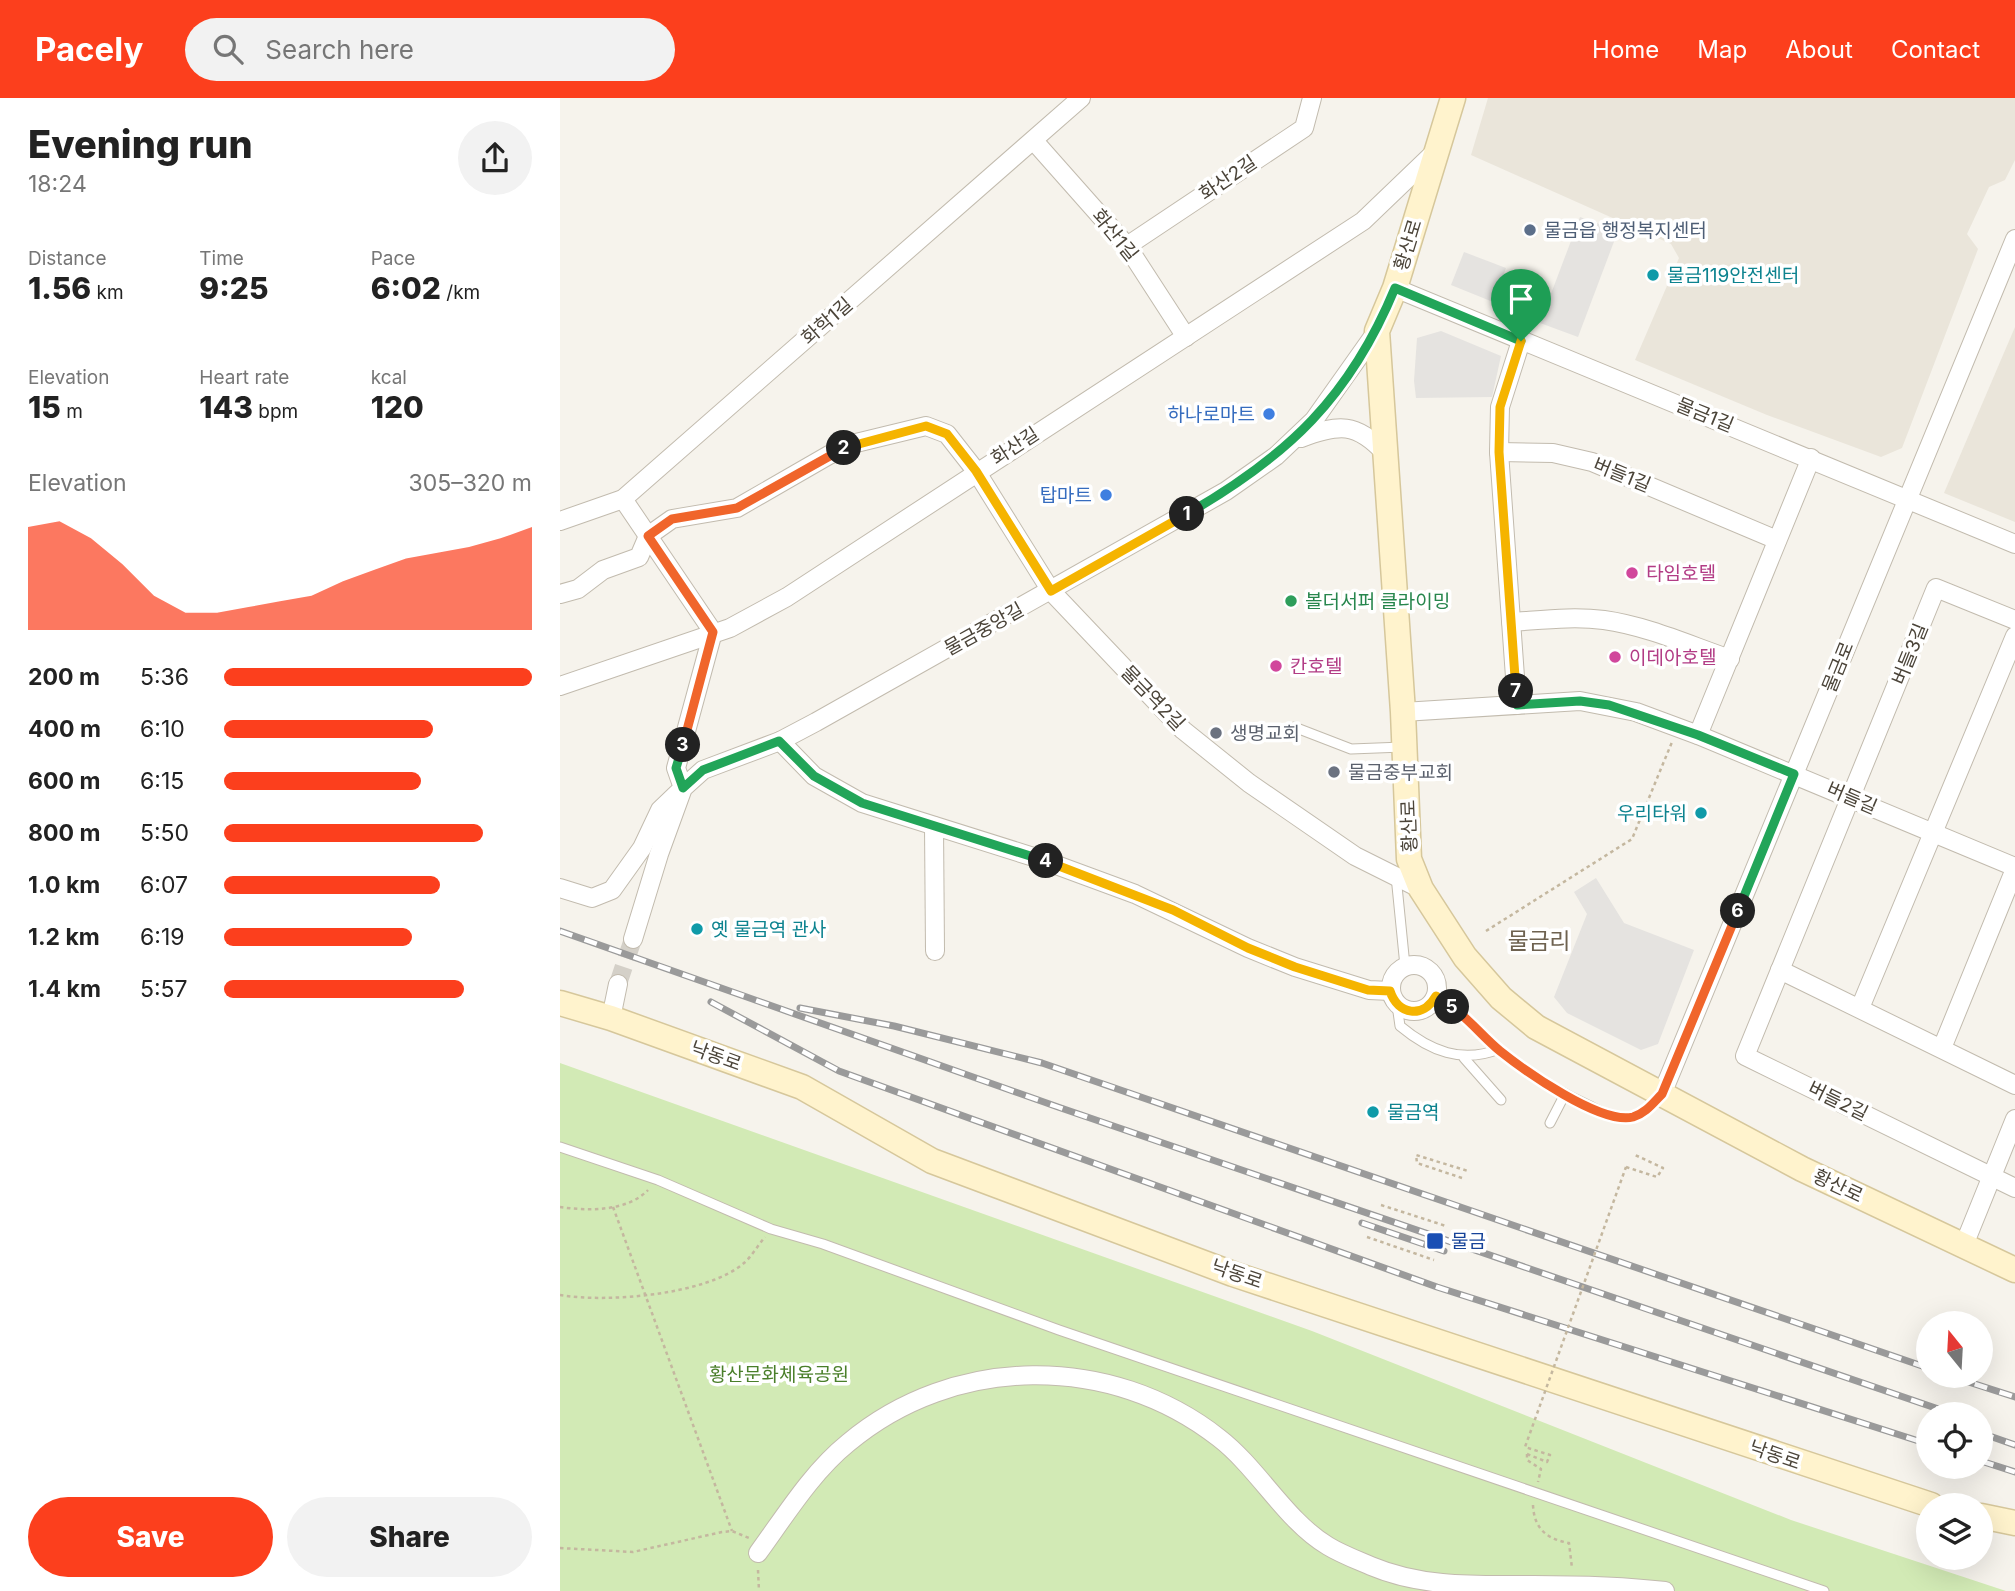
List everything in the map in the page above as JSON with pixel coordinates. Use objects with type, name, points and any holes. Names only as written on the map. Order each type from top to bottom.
[{"type":"main road","name":"황산로","points":[[1453,98],[1395,288],[1377,331],[1405,747],[1402,867],[1421,889],[1465,957],[1501,998],[1536,1027],[1802,1169],[2015,1270]]},
{"type":"main road","name":"낙동로","points":[[560,1003],[611,1018],[802,1087],[932,1161],[1208,1264],[1916,1500]]},
{"type":"main road","points":[[1993,1518],[2015,1523]]},
{"type":"street","name":"화학1길","points":[[560,521],[623,499],[1081,98]]},
{"type":"street","name":"화산2길","points":[[1127,246],[1304,128],[1312,98]]},
{"type":"street","name":"화산1길","points":[[1034,141],[1127,246],[1186,337]]},
{"type":"street","name":"화산길","points":[[560,686],[730,628],[787,597],[976,471],[1363,221],[1438,149]]},
{"type":"street","name":"물금로","points":[[1662,1094],[2015,239]]},
{"type":"street","name":"물금1길","points":[[1395,288],[2015,544]]},
{"type":"street","name":"물금중앙길","points":[[683,788],[703,770],[779,741],[1226,491],[1295,440],[1346,378],[1377,331]]},
{"type":"street","points":[[1517,705],[1499,452],[1500,407],[1521,341]]},
{"type":"street","name":"물금역2길","points":[[648,536],[672,519],[737,508],[828,454],[856,443],[926,426],[947,434],[976,471],[1051,591],[1183,730],[1249,783],[1356,856],[1402,867]]},
{"type":"street","points":[[1295,440],[1328,428],[1347,427],[1369,437],[1385,453]]},
{"type":"street","name":"버들1길","points":[[1499,452],[1553,453],[1592,462],[1777,540]]},
{"type":"street","points":[[1698,735],[1811,458]]},
{"type":"street","points":[[623,499],[713,632],[676,768],[683,788],[633,939]]},
{"type":"street","points":[[560,594],[578,589],[603,570],[639,557],[648,536]]},
{"type":"street","name":"버들3길","points":[[1852,798],[1936,588],[2015,620]]},
{"type":"street","points":[[1511,622],[1570,618],[1603,620],[1638,627],[1730,659]]},
{"type":"street","points":[[1860,1007],[2015,636]]},
{"type":"street","name":"버들길","points":[[1403,712],[1580,701],[1609,705],[1698,735],[2015,868],[1942,1048]]},
{"type":"street","points":[[779,741],[814,776],[862,803],[1040,859],[1135,894],[1248,948],[1295,967],[1393,998],[1419,1011],[1432,1003],[1436,996],[1433,974],[1420,965],[1405,966],[1393,976],[1393,998]]},
{"type":"street","points":[[560,888],[592,898],[612,890],[642,848],[660,810],[683,788]]},
{"type":"street","name":"버들2길","points":[[1852,798],[1745,1056],[2015,1188]]},
{"type":"street","points":[[934,826],[935,951]]},
{"type":"street","points":[[1780,970],[2015,1085]]},
{"type":"street","points":[[611,1018],[618,984]]},
{"type":"street","points":[[1964,1245],[2015,1119]]},
{"type":"street","points":[[758,1553],[817,1474],[847,1443],[884,1417],[923,1397],[957,1385],[993,1377],[1058,1375],[1095,1380],[1145,1394],[1200,1424],[1242,1459],[1285,1508],[1326,1545],[1374,1567],[1437,1584],[1574,1585],[1665,1591]]},
{"type":"lane","points":[[1294,727],[1351,749],[1405,747]]},
{"type":"lane","points":[[1402,867],[1405,966]]},
{"type":"lane","points":[[1436,996],[1460,1012],[1499,1049],[1565,1094],[1619,1118],[1644,1113],[1662,1094]]},
{"type":"lane","points":[[1393,998],[1400,1026],[1415,1038],[1464,1058],[1501,1100]]},
{"type":"lane","points":[[1464,1058],[1482,1056],[1499,1049]]},
{"type":"lane","points":[[1550,1124],[1565,1094]]},
{"type":"lane","points":[[560,1147],[657,1180],[771,1229],[823,1244],[1059,1330],[1824,1591]]},
{"type":"path","points":[[1486,931],[1632,839],[1678,728]]},
{"type":"path","points":[[1574,1585],[1569,1543],[1550,1540],[1534,1519],[1535,1494],[1541,1469],[1528,1460],[1527,1454],[1547,1462],[1550,1455],[1525,1447],[1626,1167],[1657,1177],[1663,1168],[1633,1154]]},
{"type":"path","points":[[1462,1178],[1417,1163],[1416,1155],[1468,1171]]},
{"type":"path","points":[[560,1207],[578,1210],[613,1208],[642,1197],[657,1180]]},
{"type":"path","points":[[1381,1205],[1446,1226]]},
{"type":"path","points":[[560,1548],[633,1552],[732,1531],[647,1293],[613,1208]]},
{"type":"path","points":[[560,1295],[584,1299],[621,1299],[703,1285],[744,1263],[771,1229]]},
{"type":"path","points":[[1367,1237],[1434,1260]]},
{"type":"shaded area","points":[[1488,98],[2015,98],[2015,160],[2005,180],[1989,187],[1967,234],[1978,249],[1902,448],[1881,457],[1767,415],[1635,360],[1679,258],[1671,244],[1471,155]]},
{"type":"shaded area","points":[[1580,217],[1618,231],[1578,337],[1540,323]]},
{"type":"shaded area","points":[[1464,252],[1506,268],[1493,302],[1451,285]]},
{"type":"shaded area","points":[[2015,327],[2015,522],[1944,493]]},
{"type":"shaded area","points":[[1441,331],[1501,356],[1492,397],[1416,398],[1414,381],[1417,338]]},
{"type":"shaded area","points":[[1596,878],[1624,923],[1694,950],[1658,1044],[1641,1050],[1567,1013],[1554,997],[1587,914],[1574,892]]},
{"type":"green space","name":"황산문화체육공원","points":[[560,1063],[1312,1331],[1791,1520],[1916,1561],[1916,1570],[1942,1570],[2006,1591],[560,1591]]},
{"type":"tunnel","points":[[618,984],[633,939]]},
{"type":"railway","points":[[560,931],[1058,1107],[1918,1402]]},
{"type":"railway","points":[[711,1002],[839,1071],[1437,1287],[1916,1440]]},
{"type":"railway","points":[[800,1008],[894,1026],[1042,1063],[1916,1364]]},
{"type":"railway","points":[[1362,1223],[1444,1251]]},
{"type":"railway","points":[[1987,1388],[2015,1397]]},
{"type":"railway","points":[[1993,1437],[2015,1445]]},
{"type":"railway","points":[[1993,1465],[2015,1472]]},
{"type":"place","name":"물금읍 행정복지센터","points":[[1530,230]]},
{"type":"place","name":"물금119안전센터","points":[[1653,275]]},
{"type":"place","name":"하나로마트","points":[[1269,414]]},
{"type":"place","name":"탑마트","points":[[1106,495]]},
{"type":"place","name":"타임호텔","points":[[1632,573]]},
{"type":"place","name":"볼더서퍼 클라이밍","points":[[1291,601]]},
{"type":"place","name":"이데아호텔","points":[[1615,657]]},
{"type":"place","name":"칸호텔","points":[[1276,666]]},
{"type":"place","name":"생명교회","points":[[1216,733]]},
{"type":"place","name":"물금중부교회","points":[[1334,772]]},
{"type":"place","name":"우리타워","points":[[1701,813]]},
{"type":"place","name":"옛 물금역 관사","points":[[697,929]]},
{"type":"place","name":"물금역","points":[[1373,1112]]},
{"type":"place","name":"물금","points":[[1435,1241]]},
{"type":"district","name":"물금리","points":[[1539,941]]},
{"type":"route","points":[[1395,288],[1521,341],[1500,407],[1499,452],[1517,705],[1580,701],[1609,705],[1698,735],[1794,774],[1662,1094],[1644,1113],[1630,1118],[1619,1118],[1565,1094],[1499,1049],[1460,1012],[1436,996],[1426,1008],[1411,1012],[1397,1005],[1390,991],[1368,990],[1295,967],[1248,948],[1135,894],[1040,859],[862,803],[814,776],[779,741],[703,770],[683,788],[676,768],[713,632],[648,536],[672,519],[737,508],[828,454],[856,443],[899,435],[926,426],[947,434],[976,471],[1051,591],[1226,491],[1295,440],[1314,421],[1377,331],[1395,288]]}]
